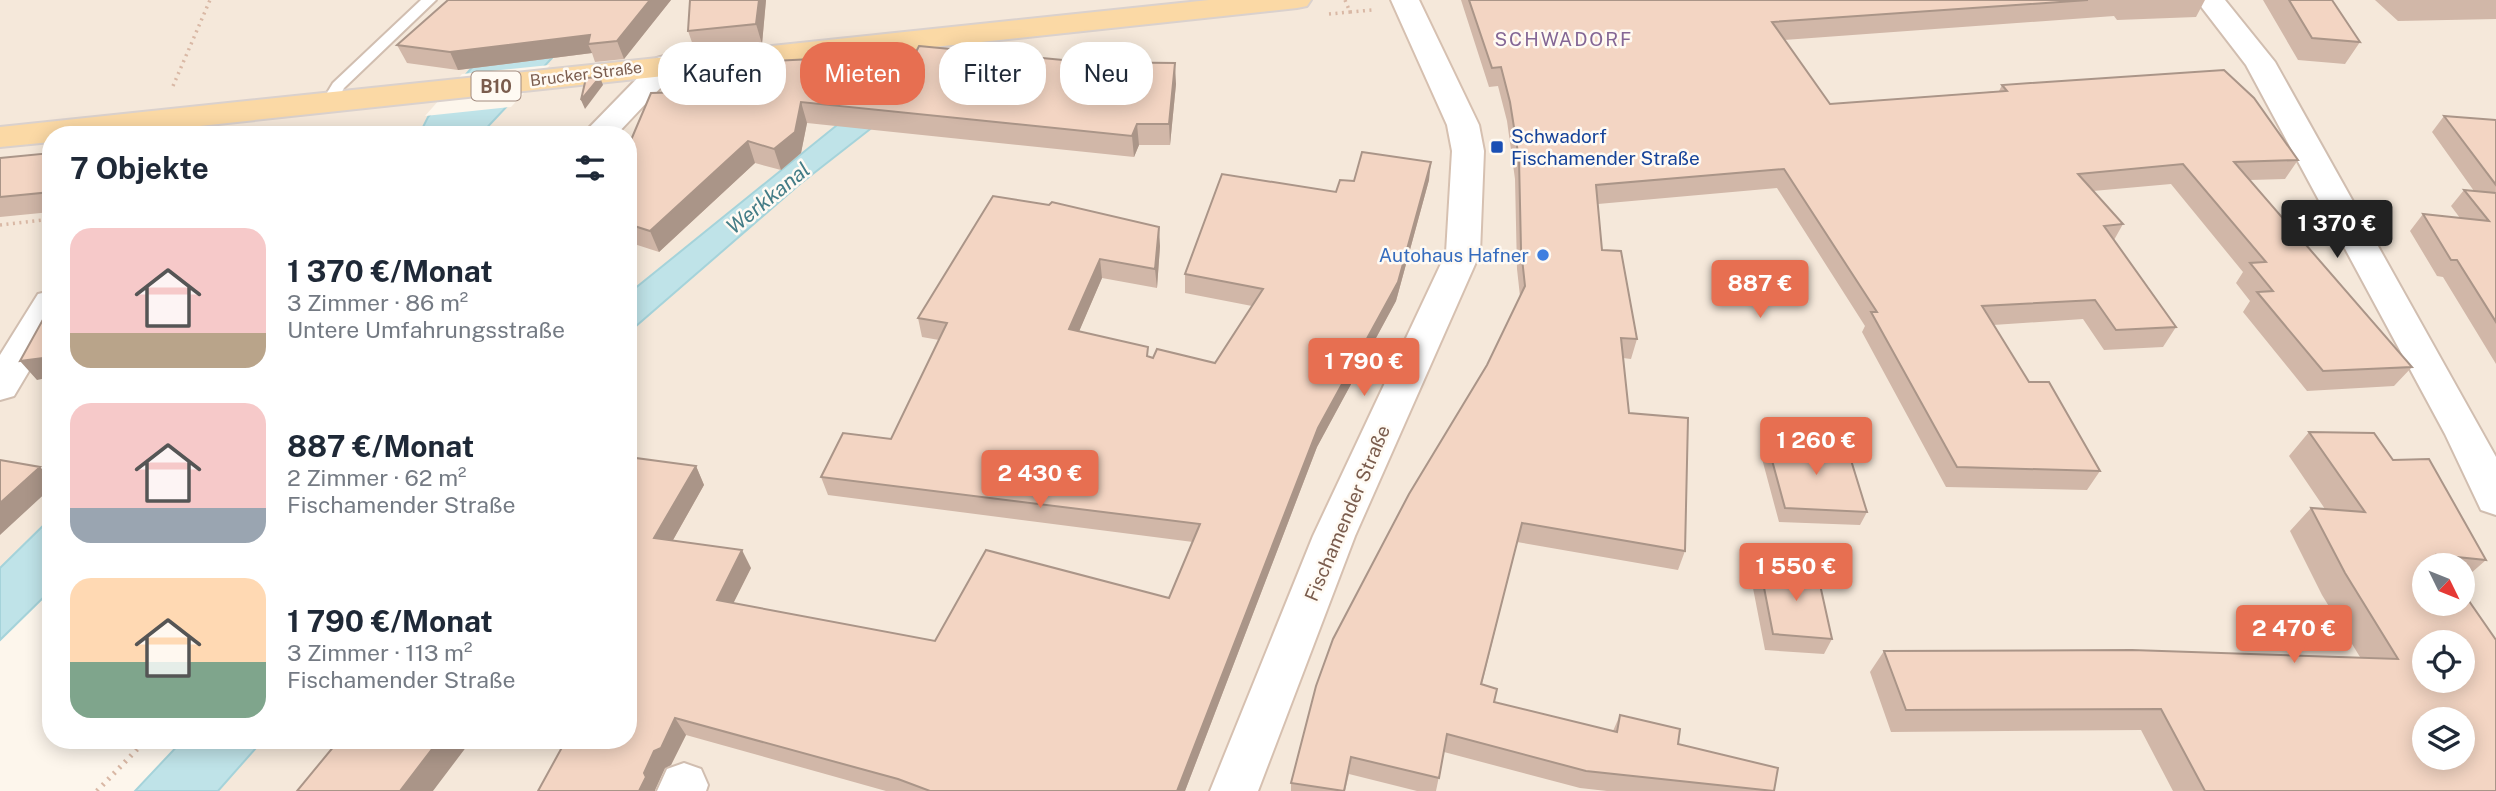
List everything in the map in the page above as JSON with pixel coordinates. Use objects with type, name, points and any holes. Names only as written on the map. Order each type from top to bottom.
[{"type":"main road","name":"Brucker Straße","points":[[786,52],[1297,0]]},
{"type":"main road","name":"Fischamender Straße","points":[[1234,791],[1334,536],[1463,253],[1468,151],[1463,125],[1405,0]]},
{"type":"main road","points":[[2210,0],[2260,62],[2480,433],[2496,499]]},
{"type":"main road","name":"Brucker Straße","points":[[173,126],[330,101],[441,92],[658,65]]},
{"type":"main road","points":[[607,126],[658,74]]},
{"type":"main road","name":"Brucker Straße","points":[[0,137],[42,135]]},
{"type":"main road","points":[[0,386],[42,318]]},
{"type":"lane","points":[[330,101],[338,86],[429,0]]},
{"type":"path","points":[[161,126],[172,90],[210,0]]},
{"type":"path","points":[[0,225],[42,220]]},
{"type":"path","points":[[97,791],[137,749]]},
{"type":"shaded area","points":[[0,0],[532,0],[428,117],[424,126],[42,126],[42,527],[0,568]]},
{"type":"shaded area","points":[[601,0],[2496,0],[2496,791],[218,791],[255,749],[637,749],[637,325],[800,184],[901,105],[925,105],[925,42],[800,42],[800,105],[862,105],[637,287],[637,126],[488,126]]},
{"type":"water","points":[[532,0],[552,58],[488,126],[424,126],[428,117]]},
{"type":"water","name":"Werkkanal","points":[[862,105],[901,105],[800,184],[637,325],[637,287]]},
{"type":"water","points":[[42,527],[42,599],[0,640],[0,568]]},
{"type":"water","points":[[175,749],[255,749],[218,791],[135,791]]},
{"type":"pier","points":[[550,65],[511,107],[425,116],[462,74]]},
{"type":"building","points":[[448,0],[650,0],[617,41],[588,44],[590,35],[450,52],[397,45]]},
{"type":"building","points":[[690,0],[759,0],[756,24],[688,31]]},
{"type":"building","points":[[1469,0],[2088,0],[1772,22],[1830,104],[2007,91],[2002,85],[2224,70],[2254,98],[2298,160],[2234,162],[2412,367],[2323,371],[2257,292],[2273,291],[2250,263],[2266,262],[2183,164],[2078,174],[2123,224],[2104,226],[2176,327],[2116,330],[2095,300],[1982,306],[2029,382],[2049,382],[2100,471],[1957,467],[1871,312],[1877,312],[1784,169],[1596,185],[1602,250],[1621,251],[1637,339],[1621,338],[1629,413],[1688,418],[1685,551],[1522,523],[1481,684],[1497,689],[1494,702],[1617,732],[1620,715],[1680,729],[1678,744],[1778,768],[1774,791],[1586,771],[1447,734],[1439,778],[1351,757],[1344,791],[1291,783],[1316,686],[1333,639],[1409,494],[1487,365],[1525,286],[1521,249],[1519,159],[1510,102],[1501,67],[1492,68]]},
{"type":"building","points":[[2289,0],[2332,0],[2360,42],[2312,38]]},
{"type":"building","points":[[925,47],[939,48],[939,105],[1046,105],[1046,58],[1060,60],[1060,105],[1153,105],[1153,63],[1175,63],[1169,124],[1137,124],[1132,136],[830,105],[925,105]]},
{"type":"building","points":[[786,60],[800,60],[800,105],[795,132],[774,149],[748,141],[650,231],[637,227],[637,126],[651,93],[658,93],[658,105],[786,105]]},
{"type":"building","points":[[600,77],[581,100],[586,78]]},
{"type":"building","points":[[2444,116],[2496,120],[2496,185]]},
{"type":"building","points":[[1362,152],[1431,162],[1398,282],[1318,428],[1177,791],[930,791],[898,779],[675,718],[661,748],[654,751],[639,791],[538,791],[561,749],[637,749],[637,458],[696,466],[654,538],[742,550],[717,600],[935,641],[986,550],[1169,598],[1200,524],[821,477],[843,433],[891,439],[947,323],[918,318],[993,196],[1049,205],[1052,202],[1159,227],[1155,269],[1100,259],[1069,329],[1148,347],[1147,356],[1153,358],[1157,349],[1215,363],[1263,289],[1185,274],[1222,174],[1336,192],[1340,180],[1354,181]]},
{"type":"building","points":[[42,154],[42,193],[0,197],[0,158]]},
{"type":"building","points":[[2464,190],[2496,193],[2496,322],[2457,260],[2451,260],[2423,214],[2489,221]]},
{"type":"building","points":[[42,321],[42,358],[20,361]]},
{"type":"building","points":[[2309,432],[2374,433],[2393,460],[2429,459],[2486,560],[2475,559],[2475,553],[2412,553],[2412,616],[2475,616],[2475,610],[2496,640],[2496,791],[2205,791],[2161,709],[1906,710],[1884,651],[2132,650],[2398,659],[2345,573],[2311,508],[2365,512]]},
{"type":"building","points":[[1767,442],[1846,444],[1867,512],[1785,508]]},
{"type":"building","points":[[0,460],[40,467],[0,503]]},
{"type":"building","points":[[1760,567],[1817,571],[1832,639],[1773,634]]},
{"type":"building","points":[[332,749],[432,749],[400,791],[297,791]]},
{"type":"place","name":"Schwadorf Fischamender Straße","points":[[1497,147]]},
{"type":"place","name":"Autohaus Hafner","points":[[1543,255]]},
{"type":"district","name":"SCHWADORF","points":[[1564,39]]}]
